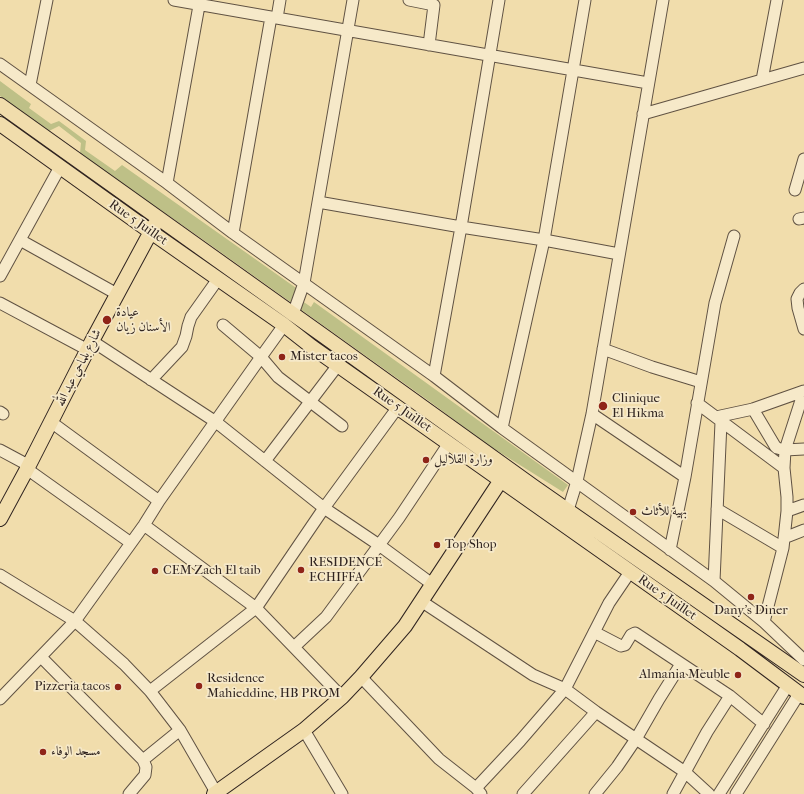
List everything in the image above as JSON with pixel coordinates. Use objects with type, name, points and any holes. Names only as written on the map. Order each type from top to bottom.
[{"type":"main road","name":"Rue 5 Juillet","points":[[0,105],[506,467],[804,675]]},
{"type":"main road","name":"Rue 5 Juillet","points":[[0,124],[284,325],[312,347],[740,649],[800,694]]},
{"type":"main road","name":"شارع بلماحي عبد الله","points":[[0,519],[117,294],[158,219]]},
{"type":"main road","points":[[216,793],[304,730],[342,697],[361,677],[405,626],[501,480],[506,467]]},
{"type":"street","points":[[30,85],[47,0]]},
{"type":"street","points":[[174,0],[200,2],[274,17],[648,83]]},
{"type":"street","points":[[233,233],[274,17],[280,0]]},
{"type":"street","points":[[293,314],[304,283],[353,0]]},
{"type":"street","points":[[409,0],[434,5],[429,44]]},
{"type":"street","points":[[434,376],[461,228],[499,0]]},
{"type":"street","points":[[502,428],[544,240],[585,0]]},
{"type":"street","points":[[568,510],[577,481],[592,414],[663,0]]},
{"type":"street","points":[[762,80],[777,0]]},
{"type":"street","points":[[167,183],[200,2]]},
{"type":"street","points":[[0,64],[167,183],[233,233],[434,376],[502,428],[714,581],[764,622],[804,660]]},
{"type":"street","points":[[643,114],[804,68]]},
{"type":"street","points":[[795,190],[804,159]]},
{"type":"street","points":[[0,276],[60,167]]},
{"type":"street","points":[[318,202],[461,228],[544,240],[619,254]]},
{"type":"street","points":[[670,550],[685,477],[715,303],[734,236]]},
{"type":"street","points":[[20,240],[117,294]]},
{"type":"street","points":[[151,380],[182,347],[190,317],[218,279]]},
{"type":"street","points":[[804,289],[797,298],[798,308],[804,329]]},
{"type":"street","points":[[0,304],[90,346],[151,380],[216,422],[324,508],[379,545],[432,584]]},
{"type":"street","points":[[223,325],[261,357],[278,377],[342,426]]},
{"type":"street","points":[[0,699],[75,621],[284,325]]},
{"type":"street","points":[[603,349],[652,367],[701,382]]},
{"type":"street","points":[[264,461],[338,365]]},
{"type":"street","points":[[719,419],[804,391]]},
{"type":"street","points":[[764,622],[783,543],[788,511],[784,468],[785,450],[804,391]]},
{"type":"street","points":[[697,403],[784,468]]},
{"type":"street","points":[[150,691],[256,608],[324,508],[398,407]]},
{"type":"street","points":[[753,409],[774,446],[785,450],[804,449]]},
{"type":"street","points":[[592,414],[685,477]]},
{"type":"street","points":[[714,581],[719,419]]},
{"type":"street","points":[[51,422],[159,501]]},
{"type":"street","points":[[294,647],[326,617],[403,512],[449,443]]},
{"type":"street","points":[[0,450],[28,467],[130,542]]},
{"type":"street","points":[[788,511],[804,506]]},
{"type":"street","points":[[717,509],[783,543]]},
{"type":"street","points":[[144,525],[256,608],[342,697]]},
{"type":"street","points":[[783,543],[804,530]]},
{"type":"street","points":[[361,677],[439,759],[478,791],[564,689],[609,603],[630,572]]},
{"type":"street","points":[[0,575],[75,621],[124,664],[150,691],[180,730],[216,793]]},
{"type":"street","points":[[421,601],[533,676],[564,689],[685,772],[709,794]]},
{"type":"street","points":[[594,632],[621,646],[625,644],[634,633],[730,696],[764,724]]},
{"type":"street","points":[[41,657],[144,760],[146,767],[145,775],[129,794]]},
{"type":"street","points":[[595,794],[617,767],[636,739],[681,664]]},
{"type":"street","points":[[720,794],[764,724],[800,694]]},
{"type":"street","points":[[736,794],[800,694]]},
{"type":"street","points":[[673,794],[707,732],[730,696]]},
{"type":"street","points":[[523,794],[596,712]]},
{"type":"street","points":[[144,760],[180,730]]},
{"type":"street","points":[[304,730],[342,794]]},
{"type":"green space","points":[[0,81],[31,104],[29,108],[51,124],[59,121],[86,141],[85,150],[115,171],[122,165],[299,290],[295,296],[311,307],[314,302],[568,485],[563,492],[488,445],[205,241],[86,158],[80,153],[81,143],[59,126],[49,131],[0,96]]},
{"type":"place","name":"عيادة الأسنان زيان","points":[[107,320]]},
{"type":"place","name":"Mister tacos","points":[[282,357]]},
{"type":"place","name":"Clinique El Hikma","points":[[603,406]]},
{"type":"place","name":"وزارة القلاليل","points":[[426,460]]},
{"type":"place","name":"بهية للأثاث","points":[[633,512]]},
{"type":"place","name":"Top Shop","points":[[437,545]]},
{"type":"place","name":"RESIDENCE ECHIFFA","points":[[301,570]]},
{"type":"place","name":"CEM Zach El taib","points":[[155,571]]},
{"type":"place","name":"Dany's Diner","points":[[751,597]]},
{"type":"place","name":"Almania Meuble","points":[[738,675]]},
{"type":"place","name":"Residence Mahieddine, HB PROM","points":[[199,686]]},
{"type":"place","name":"Pizzeria tacos","points":[[118,687]]},
{"type":"place","name":"مسجد الوفاء","points":[[43,752]]}]
